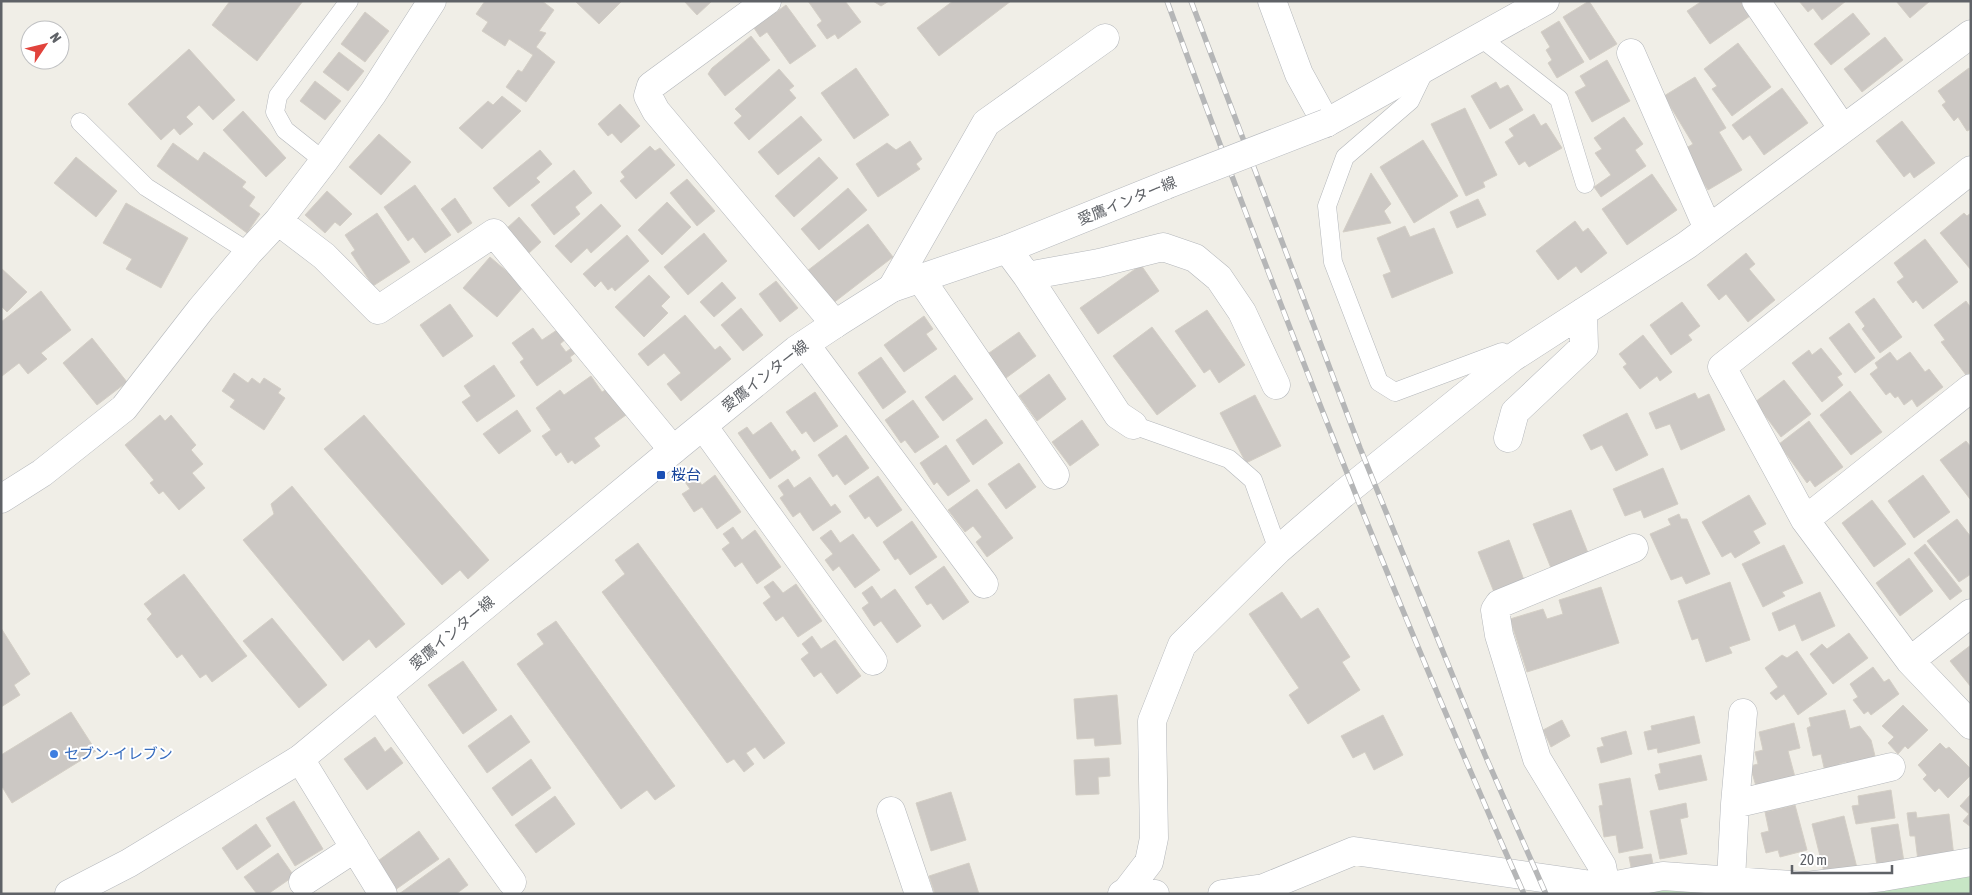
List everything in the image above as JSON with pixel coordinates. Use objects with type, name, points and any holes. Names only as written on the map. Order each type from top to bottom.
[{"type":"street","points":[[1,499],[42,473],[124,408],[201,309],[278,221],[324,161],[373,93],[432,1]]},
{"type":"street","points":[[767,1],[651,86],[648,96],[656,111],[835,324]]},
{"type":"street","points":[[1272,1],[1298,74],[1326,123]]},
{"type":"street","name":"愛鷹インター線","points":[[70,894],[129,863],[300,760],[673,450],[805,344],[892,288],[1006,249],[1326,123],[1545,1]]},
{"type":"street","points":[[1756,1],[1843,129]]},
{"type":"street","points":[[1124,893],[1150,862],[1154,838],[1152,721],[1182,645],[1278,550],[1343,494],[1512,358],[1687,245],[1971,34]]},
{"type":"street","points":[[892,288],[986,123],[1105,38]]},
{"type":"street","points":[[1631,53],[1708,229]]},
{"type":"street","points":[[1971,170],[1722,367],[1805,520],[1910,662],[1971,725]]},
{"type":"street","points":[[278,221],[324,256],[378,310],[494,233],[673,450]]},
{"type":"street","points":[[1027,276],[1099,264],[1163,247],[1195,258],[1219,278],[1242,312],[1276,385]]},
{"type":"street","points":[[1006,249],[1027,276],[1118,415],[1134,425]]},
{"type":"street","points":[[920,278],[1055,475]]},
{"type":"street","points":[[1508,438],[1516,412],[1584,347],[1584,312]]},
{"type":"street","points":[[805,344],[984,584]]},
{"type":"street","points":[[1805,520],[1971,388]]},
{"type":"street","points":[[703,426],[873,660]]},
{"type":"street","points":[[1606,887],[1602,866],[1537,759],[1498,635],[1495,610],[1499,604],[1634,548]]},
{"type":"street","points":[[1910,662],[1971,613]]},
{"type":"street","points":[[378,695],[512,882]]},
{"type":"street","points":[[1731,880],[1743,713]]},
{"type":"street","points":[[300,760],[382,894]]},
{"type":"street","points":[[1735,804],[1891,767]]},
{"type":"street","points":[[891,811],[919,894]]},
{"type":"street","points":[[303,882],[355,848]]},
{"type":"street","points":[[1222,894],[1264,888],[1354,851],[1606,887],[1663,876],[1806,886],[1882,877],[1971,862]]},
{"type":"street","points":[[1124,893],[1155,894]]},
{"type":"lane","points":[[324,161],[285,130],[275,112],[278,96],[349,1]]},
{"type":"lane","points":[[1480,38],[1559,99],[1585,184]]},
{"type":"lane","points":[[1426,68],[1410,101],[1345,157],[1327,206],[1333,262],[1379,382],[1395,392],[1502,352],[1512,358]]},
{"type":"lane","points":[[80,122],[146,186],[249,252]]},
{"type":"lane","points":[[1134,425],[1229,459],[1253,480],[1278,550]]},
{"type":"green space","points":[[1971,863],[1971,894],[1772,894]]},
{"type":"green space","points":[[1636,890],[1772,894],[1610,894]]},
{"type":"building","points":[[230,1],[303,1],[257,61],[212,25]]},
{"type":"building","points":[[485,1],[542,1],[554,10],[539,31],[546,33],[536,47],[555,62],[526,102],[506,87],[518,70],[522,72],[533,55],[509,39],[505,46],[482,31],[488,22],[476,14]]},
{"type":"building","points":[[575,1],[622,1],[599,24]]},
{"type":"building","points":[[684,1],[712,1],[697,15]]},
{"type":"building","points":[[808,1],[845,1],[861,22],[838,39],[835,34],[827,39],[817,25],[822,21]]},
{"type":"building","points":[[873,1],[889,1],[881,6]]},
{"type":"building","points":[[953,1],[1011,1],[939,56],[917,28]]},
{"type":"building","points":[[1589,1],[1617,44],[1590,60],[1563,17]]},
{"type":"building","points":[[1702,1],[1741,1],[1750,16],[1710,44],[1687,11]]},
{"type":"building","points":[[1799,1],[1846,1],[1822,20],[1813,8],[1808,12]]},
{"type":"building","points":[[1896,1],[1930,1],[1910,18]]},
{"type":"building","points":[[786,5],[816,46],[790,64],[767,32],[760,37],[754,28]]},
{"type":"building","points":[[365,12],[389,31],[365,62],[341,44]]},
{"type":"building","points":[[1853,13],[1870,34],[1831,65],[1814,44]]},
{"type":"building","points":[[1559,21],[1584,62],[1557,78],[1548,63],[1552,60],[1546,50],[1550,47],[1541,32]]},
{"type":"building","points":[[751,36],[770,60],[725,96],[708,74],[712,68]]},
{"type":"building","points":[[1885,37],[1903,60],[1862,92],[1844,69]]},
{"type":"building","points":[[1738,43],[1771,87],[1732,116],[1712,89],[1717,86],[1704,69]]},
{"type":"building","points":[[189,49],[235,100],[213,120],[199,105],[186,117],[193,124],[180,135],[174,128],[161,140],[128,104]]},
{"type":"building","points":[[339,52],[364,71],[348,91],[323,72]]},
{"type":"building","points":[[1607,60],[1630,101],[1592,122],[1575,92],[1586,86],[1580,76]]},
{"type":"building","points":[[856,68],[889,115],[854,139],[821,93]]},
{"type":"building","points":[[1969,68],[1971,129],[1967,131],[1958,117],[1954,121],[1942,105],[1946,102],[1938,91]]},
{"type":"building","points":[[779,69],[794,86],[789,90],[796,98],[749,140],[734,123],[742,116],[735,109]]},
{"type":"building","points":[[1695,77],[1726,128],[1719,132],[1742,170],[1708,190],[1683,150],[1693,144],[1664,96]]},
{"type":"building","points":[[315,81],[341,101],[325,120],[300,101]]},
{"type":"building","points":[[1496,82],[1500,89],[1508,85],[1523,110],[1490,129],[1471,96]]},
{"type":"building","points":[[1782,88],[1808,123],[1764,155],[1750,135],[1743,140],[1732,125]]},
{"type":"building","points":[[502,96],[521,111],[482,149],[459,128],[488,101],[493,105]]},
{"type":"building","points":[[620,104],[640,126],[621,143],[612,133],[608,136],[598,124]]},
{"type":"building","points":[[1465,108],[1497,175],[1483,182],[1485,187],[1466,196],[1431,124]]},
{"type":"building","points":[[243,111],[286,158],[266,177],[223,130]]},
{"type":"building","points":[[1534,114],[1541,126],[1546,123],[1562,148],[1529,167],[1525,161],[1519,165],[1505,142],[1514,136],[1509,129]]},
{"type":"building","points":[[801,116],[822,140],[778,175],[758,152]]},
{"type":"building","points":[[1624,117],[1643,144],[1635,150],[1646,166],[1601,197],[1594,187],[1611,175],[1595,153],[1602,149],[1594,138]]},
{"type":"building","points":[[1902,121],[1935,163],[1914,178],[1910,172],[1904,177],[1876,141]]},
{"type":"building","points":[[379,134],[411,162],[381,195],[349,167]]},
{"type":"building","points":[[1423,140],[1458,196],[1414,223],[1380,167]]},
{"type":"building","points":[[910,141],[922,159],[916,164],[920,169],[878,197],[856,164],[887,143],[896,150]]},
{"type":"building","points":[[173,143],[198,161],[204,152],[246,182],[242,187],[255,197],[249,206],[260,214],[247,233],[157,166]]},
{"type":"building","points":[[650,146],[655,151],[660,148],[675,165],[636,199],[620,181],[625,177],[621,172]]},
{"type":"building","points":[[540,150],[552,164],[536,178],[540,182],[509,207],[493,188]]},
{"type":"building","points":[[76,157],[117,191],[96,217],[54,183]]},
{"type":"building","points":[[819,157],[838,178],[794,217],[775,196]]},
{"type":"building","points":[[574,170],[592,193],[575,207],[580,214],[554,235],[531,205]]},
{"type":"building","points":[[1371,173],[1391,204],[1384,211],[1391,223],[1343,232]]},
{"type":"building","points":[[1652,174],[1677,210],[1627,245],[1602,209]]},
{"type":"building","points":[[687,179],[715,211],[697,226],[670,193]]},
{"type":"building","points":[[415,185],[451,235],[425,253],[413,237],[408,241],[384,207]]},
{"type":"building","points":[[848,188],[867,210],[819,250],[801,229]]},
{"type":"building","points":[[327,191],[352,214],[340,226],[335,222],[325,233],[305,215]]},
{"type":"building","points":[[455,198],[472,223],[458,233],[441,209]]},
{"type":"building","points":[[1478,199],[1486,215],[1457,228],[1450,212]]},
{"type":"building","points":[[667,202],[691,227],[662,255],[638,230]]},
{"type":"building","points":[[126,203],[188,238],[161,288],[126,269],[132,259],[103,243]]},
{"type":"building","points":[[601,204],[621,226],[591,253],[587,248],[571,263],[555,246]]},
{"type":"building","points":[[377,213],[410,262],[373,286],[351,253],[355,250],[345,235]]},
{"type":"building","points":[[1964,213],[1967,216],[1971,213],[1971,270],[1940,233]]},
{"type":"building","points":[[519,217],[541,242],[528,254],[506,229]]},
{"type":"building","points":[[1575,221],[1583,232],[1588,228],[1607,253],[1581,273],[1576,266],[1558,280],[1536,251]]},
{"type":"building","points":[[868,224],[893,257],[832,304],[807,271]]},
{"type":"building","points":[[1405,226],[1410,237],[1434,228],[1453,273],[1392,298],[1383,275],[1391,272],[1377,238]]},
{"type":"building","points":[[704,233],[727,261],[688,295],[664,267]]},
{"type":"building","points":[[627,235],[649,261],[615,291],[612,287],[608,290],[601,281],[595,287],[583,274]]},
{"type":"building","points":[[1925,239],[1958,282],[1923,309],[1916,300],[1913,303],[1897,282],[1904,277],[1894,263]]},
{"type":"building","points":[[1746,253],[1755,264],[1749,269],[1775,300],[1748,322],[1726,294],[1719,300],[1707,285]]},
{"type":"building","points":[[490,257],[524,286],[497,317],[463,288]]},
{"type":"building","points":[[1141,265],[1159,291],[1098,334],[1080,308]]},
{"type":"building","points":[[1,268],[27,292],[7,312],[1,306]]},
{"type":"building","points":[[649,275],[670,297],[661,306],[668,313],[644,337],[615,307]]},
{"type":"building","points":[[776,281],[798,308],[780,322],[759,294]]},
{"type":"building","points":[[722,282],[736,298],[714,317],[700,302]]},
{"type":"building","points":[[41,291],[71,330],[41,353],[47,359],[28,374],[19,363],[2,376],[1,322]]},
{"type":"building","points":[[1874,298],[1902,337],[1880,353],[1862,329],[1865,326],[1855,312]]},
{"type":"building","points":[[1966,301],[1971,308],[1971,372],[1966,375],[1941,342],[1945,340],[1934,325]]},
{"type":"building","points":[[1682,302],[1700,326],[1688,335],[1692,340],[1671,355],[1650,325]]},
{"type":"building","points":[[450,304],[473,336],[443,357],[420,325]]},
{"type":"building","points":[[741,308],[763,335],[743,351],[721,325]]},
{"type":"building","points":[[1207,310],[1245,365],[1219,383],[1210,369],[1204,373],[1175,331]]},
{"type":"building","points":[[685,315],[715,350],[720,346],[731,359],[681,401],[667,384],[681,373],[664,353],[648,366],[638,354]]},
{"type":"building","points":[[924,316],[933,329],[926,334],[937,349],[904,372],[884,345]]},
{"type":"building","points":[[1849,323],[1875,358],[1855,373],[1829,338]]},
{"type":"building","points":[[1152,327],[1196,386],[1157,415],[1113,356]]},
{"type":"building","points":[[533,328],[542,340],[560,328],[567,338],[560,344],[566,352],[574,346],[577,352],[570,357],[572,361],[537,386],[520,362],[524,359],[512,343]]},
{"type":"building","points":[[1019,332],[1036,356],[1006,378],[989,353]]},
{"type":"building","points":[[1643,335],[1672,372],[1660,381],[1657,376],[1640,389],[1623,367],[1627,364],[1619,354]]},
{"type":"building","points":[[92,338],[127,382],[97,405],[63,363]]},
{"type":"building","points":[[1821,348],[1842,374],[1837,377],[1843,385],[1822,402],[1792,363],[1809,350],[1812,355]]},
{"type":"building","points":[[1890,352],[1897,361],[1910,352],[1925,372],[1929,369],[1943,387],[1917,407],[1912,399],[1904,405],[1898,396],[1895,398],[1890,392],[1886,395],[1870,374],[1878,368],[1875,363]]},
{"type":"building","points":[[881,357],[906,392],[883,409],[858,373]]},
{"type":"building","points":[[494,365],[515,396],[477,422],[462,402],[471,396],[464,386]]},
{"type":"building","points":[[234,373],[248,383],[252,378],[260,384],[264,378],[281,389],[278,393],[285,398],[264,430],[230,407],[235,400],[222,391]]},
{"type":"building","points":[[1049,374],[1066,399],[1037,421],[1019,396]]},
{"type":"building","points":[[955,375],[973,399],[943,421],[925,397]]},
{"type":"building","points":[[591,376],[602,392],[607,389],[626,415],[594,438],[600,446],[575,464],[572,460],[568,463],[561,452],[556,456],[542,436],[551,430],[536,408],[560,390],[564,395]]},
{"type":"building","points":[[1784,380],[1811,414],[1781,437],[1755,402]]},
{"type":"building","points":[[1850,391],[1882,432],[1851,455],[1820,415]]},
{"type":"building","points":[[815,392],[838,426],[814,442],[806,431],[802,434],[786,412]]},
{"type":"building","points":[[1695,393],[1698,399],[1709,394],[1725,430],[1681,450],[1670,424],[1656,429],[1649,413]]},
{"type":"building","points":[[1255,395],[1281,446],[1246,463],[1220,413]]},
{"type":"building","points":[[913,400],[939,437],[915,453],[905,440],[901,443],[885,420]]},
{"type":"building","points":[[517,410],[531,431],[499,454],[483,434]]},
{"type":"building","points":[[1627,413],[1648,455],[1616,471],[1602,445],[1591,450],[1583,435]]},
{"type":"building","points":[[160,415],[165,421],[171,415],[196,445],[191,450],[203,464],[192,473],[205,488],[179,510],[163,491],[159,494],[150,483],[154,480],[125,445]]},
{"type":"building","points":[[364,415],[489,560],[468,579],[460,570],[442,585],[324,449]]},
{"type":"building","points":[[986,419],[1003,443],[973,465],[956,440]]},
{"type":"building","points":[[1082,420],[1099,445],[1070,466],[1052,442]]},
{"type":"building","points":[[1809,421],[1843,467],[1815,487],[1810,480],[1807,483],[1779,444]]},
{"type":"building","points":[[771,422],[792,452],[795,450],[800,458],[770,479],[738,433],[747,427],[753,435]]},
{"type":"building","points":[[846,435],[869,468],[845,485],[837,474],[833,477],[818,455]]},
{"type":"building","points":[[1966,441],[1971,447],[1970,499],[1940,460]]},
{"type":"building","points":[[946,445],[970,481],[948,496],[937,482],[934,485],[920,463]]},
{"type":"building","points":[[1019,463],[1036,487],[1006,509],[988,484]]},
{"type":"building","points":[[1663,468],[1678,504],[1644,518],[1641,510],[1625,516],[1613,489]]},
{"type":"building","points":[[692,472],[702,485],[715,475],[741,512],[717,529],[702,507],[694,512],[682,494],[690,489],[683,479]]},
{"type":"building","points":[[1923,475],[1950,512],[1914,538],[1888,501]]},
{"type":"building","points":[[878,476],[902,510],[877,527],[869,516],[865,519],[849,496]]},
{"type":"building","points":[[810,477],[831,507],[835,504],[841,512],[813,531],[800,512],[793,517],[780,498],[784,495],[778,486],[788,479],[794,488]]},
{"type":"building","points":[[292,486],[405,624],[376,648],[369,639],[343,661],[243,540],[274,514],[271,504]]},
{"type":"building","points":[[977,489],[1013,538],[987,557],[976,542],[982,537],[973,526],[965,532],[948,510]]},
{"type":"building","points":[[1749,495],[1766,524],[1753,531],[1760,543],[1735,558],[1731,552],[1722,557],[1702,522]]},
{"type":"building","points":[[1872,500],[1906,544],[1874,567],[1842,523]]},
{"type":"building","points":[[1571,510],[1588,553],[1551,568],[1533,524]]},
{"type":"building","points":[[1679,514],[1681,519],[1687,519],[1710,574],[1686,584],[1682,576],[1671,580],[1650,534],[1671,525],[1668,519]]},
{"type":"building","points":[[1957,519],[1971,537],[1971,574],[1959,582],[1927,541]]},
{"type":"building","points":[[912,521],[937,557],[910,575],[898,558],[895,560],[883,542]]},
{"type":"building","points":[[733,527],[742,540],[755,530],[781,567],[757,584],[742,562],[735,567],[722,549],[730,543],[723,534]]},
{"type":"building","points":[[831,530],[840,543],[853,534],[880,570],[855,588],[839,566],[833,571],[825,560],[833,554],[820,538]]},
{"type":"building","points":[[1509,540],[1524,580],[1494,592],[1478,552]]},
{"type":"building","points":[[638,543],[785,743],[764,759],[755,747],[746,753],[754,764],[744,772],[734,759],[727,763],[602,592],[625,574],[615,560]]},
{"type":"building","points":[[1925,544],[1962,591],[1950,600],[1914,553]]},
{"type":"building","points":[[1784,545],[1803,583],[1782,592],[1785,596],[1763,607],[1742,564]]},
{"type":"building","points":[[1909,558],[1933,591],[1900,616],[1876,583]]},
{"type":"building","points":[[944,566],[969,602],[943,620],[931,603],[927,605],[915,587]]},
{"type":"building","points":[[184,574],[247,656],[212,682],[206,674],[200,678],[182,654],[177,658],[147,619],[152,614],[144,604]]},
{"type":"building","points":[[773,581],[783,593],[796,584],[822,621],[798,637],[783,616],[776,621],[763,603],[771,597],[764,587]]},
{"type":"building","points":[[1730,582],[1750,640],[1729,647],[1732,653],[1706,662],[1698,638],[1692,640],[1678,601]]},
{"type":"building","points":[[872,586],[881,599],[895,589],[921,626],[897,643],[881,621],[874,626],[862,608],[869,603],[862,593]]},
{"type":"building","points":[[1601,587],[1619,643],[1527,672],[1510,619],[1543,609],[1547,619],[1563,614],[1559,600]]},
{"type":"building","points":[[1282,592],[1301,619],[1318,608],[1350,657],[1342,662],[1360,690],[1308,724],[1289,695],[1299,688],[1249,614]]},
{"type":"building","points":[[1820,592],[1835,626],[1802,641],[1795,624],[1779,631],[1772,613]]},
{"type":"building","points":[[272,618],[327,685],[299,708],[243,641]]},
{"type":"building","points":[[556,621],[675,786],[655,800],[647,790],[621,809],[517,664],[544,644],[537,634]]},
{"type":"building","points":[[1,628],[30,674],[14,685],[20,695],[1,707]]},
{"type":"building","points":[[1849,633],[1868,658],[1833,684],[1810,654],[1822,644],[1827,649]]},
{"type":"building","points":[[812,636],[821,649],[835,640],[861,676],[837,694],[821,672],[814,677],[801,659],[809,653],[802,644]]},
{"type":"building","points":[[1971,645],[1971,687],[1950,661]]},
{"type":"building","points":[[1797,651],[1827,694],[1798,715],[1784,694],[1776,700],[1770,693],[1778,687],[1765,668],[1782,655],[1787,658]]},
{"type":"building","points":[[463,661],[497,710],[463,734],[428,685]]},
{"type":"building","points":[[1873,667],[1884,682],[1889,679],[1899,694],[1871,715],[1868,711],[1864,714],[1853,700],[1858,697],[1850,684]]},
{"type":"building","points":[[1117,695],[1121,744],[1095,746],[1094,738],[1077,739],[1074,699]]},
{"type":"building","points":[[1903,705],[1928,730],[1908,749],[1905,746],[1898,754],[1888,743],[1894,737],[1882,726]]},
{"type":"building","points":[[1845,710],[1850,729],[1860,726],[1871,740],[1876,760],[1847,766],[1846,762],[1839,764],[1840,768],[1825,772],[1821,754],[1813,756],[1807,728],[1811,726],[1809,718]]},
{"type":"building","points":[[71,712],[96,751],[12,803],[1,785],[1,755]]},
{"type":"building","points":[[511,715],[530,742],[487,773],[468,746]]},
{"type":"building","points":[[1383,715],[1403,755],[1374,770],[1365,752],[1353,758],[1341,736]]},
{"type":"building","points":[[1694,716],[1700,743],[1658,753],[1657,748],[1648,750],[1644,732],[1652,730],[1651,726]]},
{"type":"building","points":[[1562,720],[1570,736],[1551,747],[1543,730]]},
{"type":"building","points":[[1794,723],[1800,748],[1788,751],[1795,777],[1756,786],[1750,766],[1758,764],[1755,752],[1763,750],[1759,732]]},
{"type":"building","points":[[1626,731],[1632,754],[1601,763],[1597,748],[1604,746],[1601,738]]},
{"type":"building","points":[[375,737],[385,752],[391,747],[403,763],[367,790],[344,759]]},
{"type":"building","points":[[1940,743],[1946,749],[1949,747],[1971,769],[1971,775],[1948,798],[1939,788],[1935,792],[1923,779],[1927,775],[1918,765]]},
{"type":"building","points":[[1701,755],[1707,780],[1659,790],[1655,775],[1661,773],[1659,764]]},
{"type":"building","points":[[1109,758],[1110,776],[1098,777],[1099,794],[1076,795],[1074,760]]},
{"type":"building","points":[[531,759],[551,788],[512,816],[492,788]]},
{"type":"building","points":[[1630,778],[1643,848],[1619,853],[1616,835],[1604,837],[1599,806],[1603,805],[1599,784]]},
{"type":"building","points":[[1891,790],[1895,818],[1856,824],[1852,806],[1859,805],[1858,796]]},
{"type":"building","points":[[951,792],[966,840],[931,851],[916,803]]},
{"type":"building","points":[[1971,794],[1971,827],[1963,821],[1969,814],[1960,806]]},
{"type":"building","points":[[555,796],[575,824],[536,853],[515,825]]},
{"type":"building","points":[[294,801],[323,849],[295,866],[266,818]]},
{"type":"building","points":[[1686,803],[1688,817],[1680,819],[1687,854],[1660,859],[1650,811]]},
{"type":"building","points":[[1795,805],[1807,850],[1780,857],[1778,850],[1766,853],[1761,833],[1769,831],[1765,812]]},
{"type":"building","points":[[1916,812],[1917,818],[1949,814],[1954,857],[1918,861],[1915,836],[1910,836],[1907,813]]},
{"type":"building","points":[[1844,816],[1857,868],[1825,876],[1812,824]]},
{"type":"building","points":[[256,824],[271,846],[237,870],[222,848]]},
{"type":"building","points":[[1898,824],[1904,862],[1877,866],[1871,828]]},
{"type":"building","points":[[419,831],[439,859],[395,890],[375,863]]},
{"type":"building","points":[[278,853],[294,876],[268,894],[257,894],[244,877]]},
{"type":"building","points":[[1651,854],[1654,869],[1632,872],[1629,857]]},
{"type":"building","points":[[449,858],[468,885],[456,894],[399,894]]},
{"type":"building","points":[[969,863],[979,894],[935,894],[929,876]]},
{"type":"railway","points":[[1167,1],[1294,339],[1338,450],[1429,673],[1524,894]]},
{"type":"railway","points":[[1191,1],[1360,448],[1485,755],[1546,894]]},
{"type":"place","name":"桜台","points":[[661,475]]},
{"type":"place","name":"セブン-イレブン","points":[[54,754]]}]
